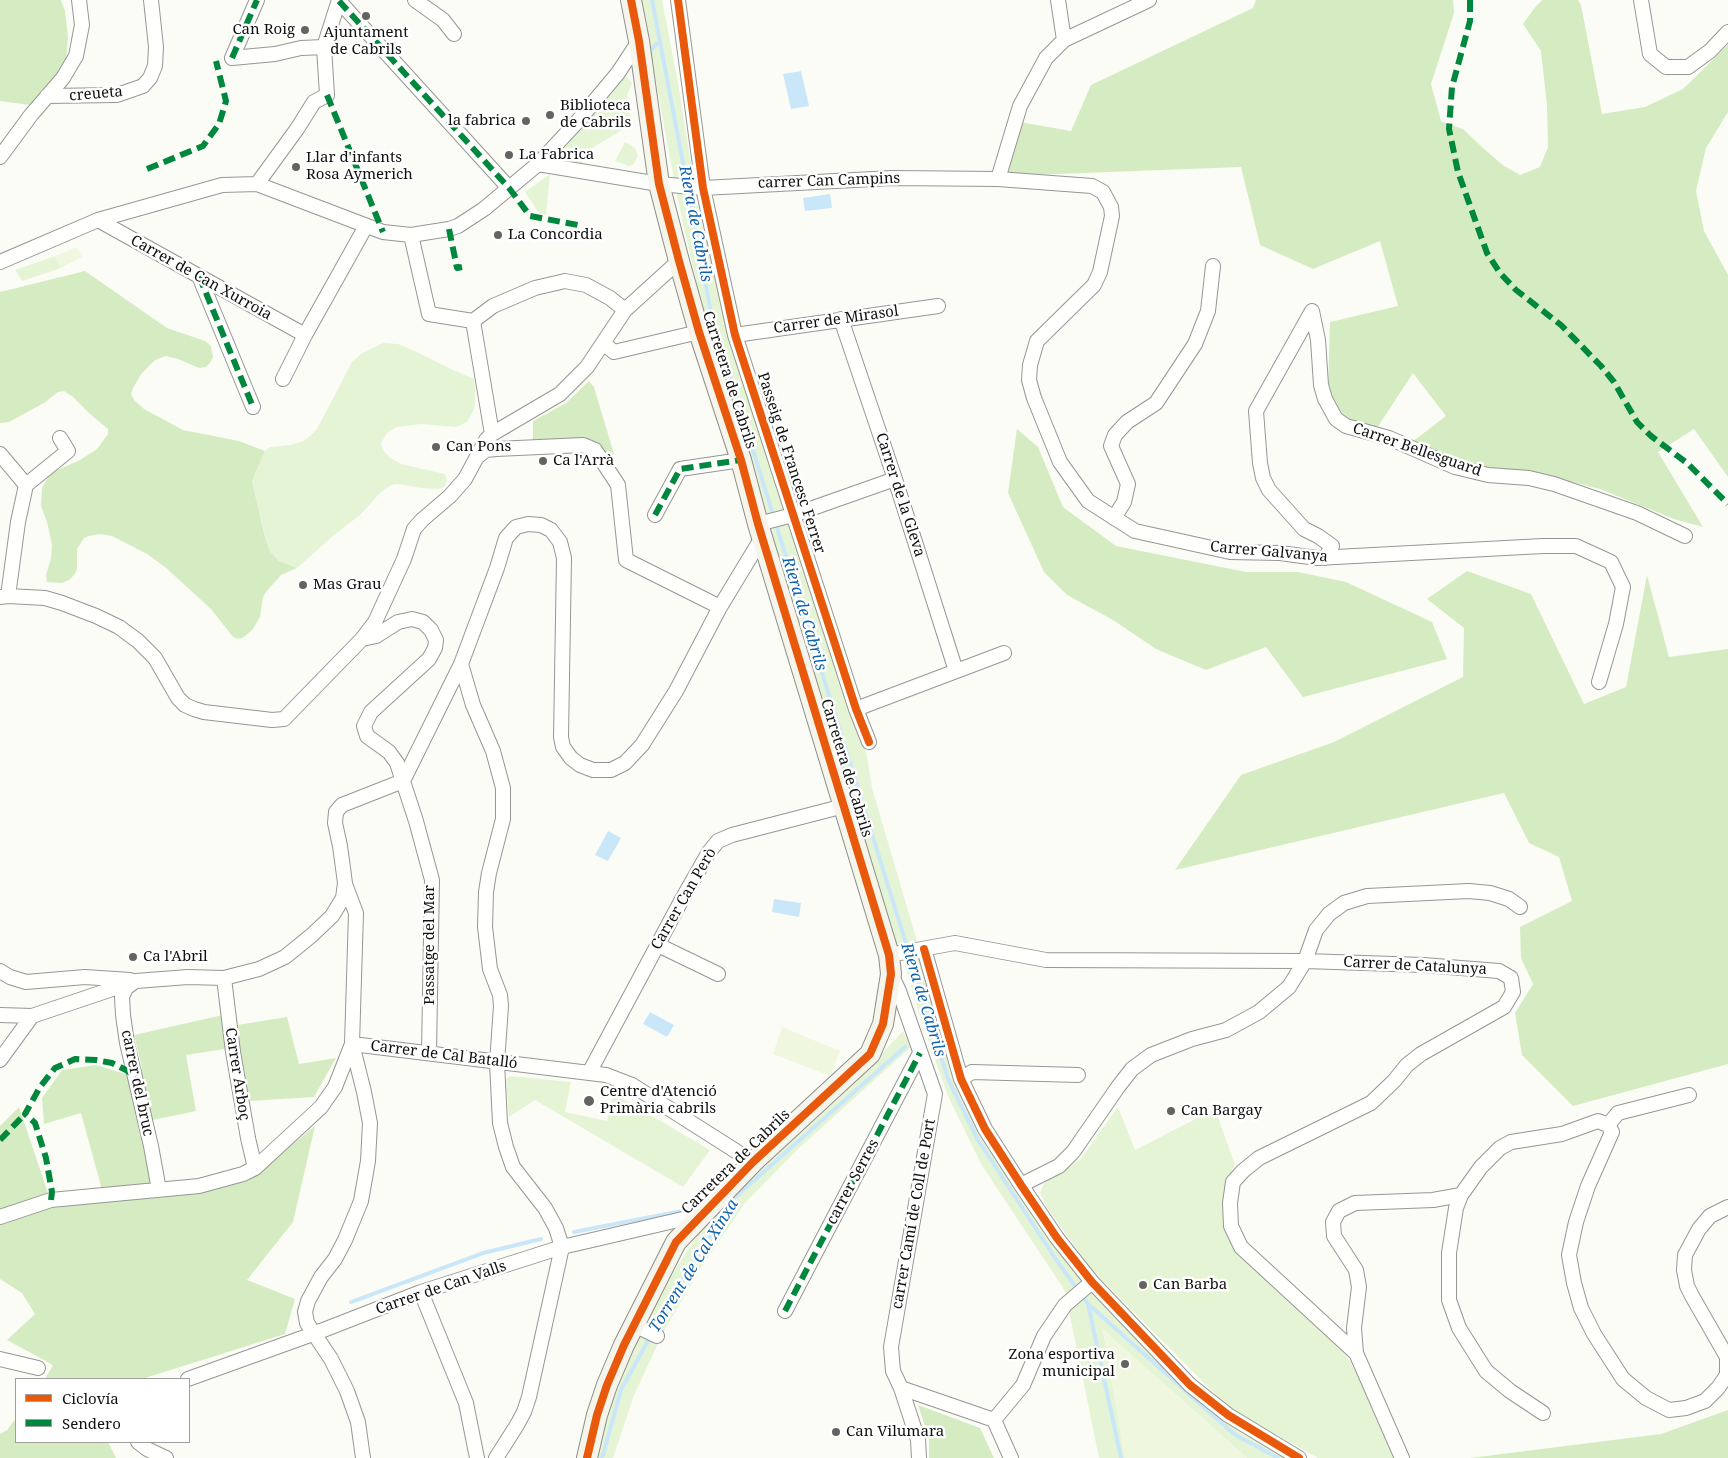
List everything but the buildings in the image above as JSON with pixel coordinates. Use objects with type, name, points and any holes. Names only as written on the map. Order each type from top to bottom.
[{"type":"street","points":[[0,157],[63,78],[76,56],[82,25],[79,0]]},
{"type":"street","name":"creueta","points":[[47,96],[117,95],[143,86],[150,78],[155,66],[156,47],[151,0]]},
{"type":"street","points":[[257,0],[232,58],[275,54],[301,48],[324,48]]},
{"type":"street","points":[[258,184],[297,130],[314,102],[327,95],[324,48],[339,0]]},
{"type":"street","points":[[339,0],[509,188]]},
{"type":"street","points":[[415,0],[443,20],[454,34]]},
{"type":"street","name":"Carretera de Cabrils","points":[[587,1458],[597,1415],[607,1385],[639,1328],[676,1242],[753,1162],[870,1054],[882,1024],[893,961],[844,806],[762,528],[678,261],[631,0]]},
{"type":"street","name":"Passeig de Francesc Ferrer","points":[[678,0],[699,187],[735,335],[789,516],[869,742]]},
{"type":"street","points":[[1058,0],[1064,40]]},
{"type":"street","points":[[998,179],[1020,106],[1046,58],[1064,40],[1149,0]]},
{"type":"street","points":[[1641,0],[1650,54],[1666,67],[1688,66],[1710,51],[1728,32]]},
{"type":"street","points":[[0,262],[98,220],[222,185],[258,184],[383,232],[411,235],[458,226],[484,209],[544,162],[618,73],[639,41]]},
{"type":"street","name":"carrer Can Campins","points":[[544,162],[664,184],[699,187],[892,178],[998,179]]},
{"type":"street","name":"Carrer Galvanya","points":[[998,179],[1092,186],[1103,192],[1111,207],[1112,216],[1100,272],[1094,285],[1037,341],[1030,365],[1029,380],[1034,398],[1060,462],[1088,501],[1135,531],[1150,536],[1230,552],[1280,553],[1308,558],[1326,558],[1543,546],[1576,546],[1611,562],[1623,587],[1616,624],[1599,682]]},
{"type":"street","name":"Carrer de Can Xurroia","points":[[98,220],[305,335]]},
{"type":"street","points":[[283,379],[305,335],[366,226]]},
{"type":"street","points":[[411,235],[428,314],[473,321],[494,306],[527,292],[565,281],[586,285],[610,298],[625,310]]},
{"type":"street","points":[[60,438],[68,451],[26,485],[4,596],[45,598],[62,603],[119,627],[138,640],[155,658],[184,705],[204,712],[272,720],[284,719],[362,639],[375,622],[404,558],[414,529],[458,488],[465,479],[486,440],[492,434],[560,394],[587,367],[625,310],[678,261]]},
{"type":"street","points":[[1114,518],[1124,502],[1128,484],[1111,446],[1115,435],[1126,422],[1156,403],[1195,344],[1208,311],[1213,266]]},
{"type":"street","points":[[199,276],[253,407]]},
{"type":"street","name":"Carrer de Mirasol","points":[[735,335],[938,306]]},
{"type":"street","name":"Carrer Bellesguard","points":[[1326,558],[1332,546],[1304,529],[1269,490],[1263,478],[1256,411],[1312,311],[1318,340],[1321,385],[1336,420],[1346,426],[1389,438],[1455,467],[1488,475],[1529,478],[1554,484],[1637,512],[1685,536]]},
{"type":"street","name":"Carrer de la Gleva","points":[[841,319],[895,479],[956,671]]},
{"type":"street","points":[[473,321],[492,434]]},
{"type":"street","points":[[603,343],[614,352],[699,332]]},
{"type":"street","points":[[477,457],[486,450],[496,449],[583,445],[595,450],[618,485],[626,560],[720,607]]},
{"type":"street","points":[[0,454],[26,485]]},
{"type":"street","points":[[655,515],[680,469],[741,460]]},
{"type":"street","points":[[363,1458],[358,1422],[347,1391],[331,1359],[306,1323],[305,1312],[308,1301],[321,1277],[336,1259],[345,1240],[361,1201],[368,1161],[370,1123],[352,1044],[356,912],[345,883],[335,823],[336,812],[342,804],[403,781],[461,664],[494,577],[506,538],[516,527],[528,524],[540,525],[551,530],[560,542],[564,558],[561,737],[563,748],[580,765],[593,770],[611,770],[625,763],[642,745],[676,691],[762,528],[789,516],[895,479]]},
{"type":"street","name":"Passatge del Mar","points":[[362,639],[376,636],[398,622],[412,619],[423,622],[431,630],[436,640],[435,648],[429,659],[371,712],[364,726],[367,736],[389,752],[397,763],[416,821],[432,880],[429,1052]]},
{"type":"street","points":[[856,709],[1004,653]]},
{"type":"street","points":[[461,664],[473,705],[493,751],[503,788],[503,819],[489,873],[486,892],[485,927],[490,969],[500,995],[501,1006],[497,1063],[500,1123],[514,1168],[545,1208],[556,1228],[562,1247],[530,1397],[517,1425],[496,1458]]},
{"type":"street","name":"Carrer Can Però","points":[[589,1073],[658,944],[718,841],[732,834],[844,806]]},
{"type":"street","points":[[0,971],[10,977],[26,982],[85,977],[136,980],[188,977],[224,978],[259,969],[285,958],[332,916],[342,898],[345,883]]},
{"type":"street","points":[[1021,1185],[1058,1166],[1073,1152],[1132,1069],[1151,1056],[1192,1039],[1226,1030],[1259,1012],[1289,987],[1305,961],[1316,930],[1329,914],[1344,903],[1367,896],[1469,891],[1490,893],[1508,899],[1520,907]]},
{"type":"street","name":"Carrer de Catalunya","points":[[893,961],[920,949],[955,943],[1046,960],[1305,961],[1423,965],[1499,971],[1511,978],[1513,992],[1504,1007],[1421,1054],[1407,1065],[1394,1082],[1371,1103],[1259,1158],[1233,1182],[1230,1203],[1232,1226],[1241,1246],[1356,1353]]},
{"type":"street","points":[[658,944],[718,974]]},
{"type":"street","points":[[920,949],[961,1079],[986,1129],[1057,1238],[1084,1289],[1190,1385],[1228,1415],[1299,1458]]},
{"type":"street","name":"carrer Camí de Coll de Port","points":[[893,961],[899,991],[935,1094],[891,1348],[893,1371],[901,1388],[918,1440],[919,1458]]},
{"type":"street","name":"Carrer Arboç","points":[[224,978],[233,1052],[255,1168]]},
{"type":"street","points":[[0,1015],[32,1016],[136,980]]},
{"type":"street","name":"carrer del bruc","points":[[136,980],[126,988],[122,997],[126,1043],[136,1078],[159,1190]]},
{"type":"street","points":[[0,1060],[32,1016]]},
{"type":"street","name":"Carrer de Cal Batalló","points":[[0,1217],[51,1200],[199,1186],[243,1174],[255,1168],[321,1107],[335,1087],[352,1044],[606,1075],[632,1085],[753,1162]]},
{"type":"street","name":"carrer Serres","points":[[785,1311],[920,1053]]},
{"type":"street","points":[[961,1079],[972,1072],[1078,1075]]},
{"type":"street","points":[[1608,1125],[1618,1113],[1689,1095]]},
{"type":"street","points":[[1543,1413],[1510,1391],[1486,1371],[1459,1328],[1449,1300],[1451,1236],[1456,1208],[1461,1195],[1482,1167],[1500,1148],[1511,1142],[1562,1134],[1598,1121],[1608,1125],[1612,1132],[1588,1186],[1576,1222],[1570,1255],[1574,1283],[1581,1308],[1594,1334],[1623,1379],[1646,1398],[1669,1410],[1686,1408],[1705,1401],[1718,1388],[1727,1375],[1727,1357],[1686,1286],[1684,1270],[1685,1255],[1699,1229],[1710,1216],[1728,1207]]},
{"type":"street","points":[[1402,1458],[1356,1353],[1354,1328],[1359,1287],[1356,1270],[1334,1236],[1333,1222],[1339,1211],[1355,1203],[1433,1200],[1461,1195]]},
{"type":"street","name":"Carrer de Can Valls","points":[[190,1378],[313,1334],[421,1292],[562,1247],[700,1215]]},
{"type":"street","points":[[994,1420],[1023,1385],[1044,1336],[1065,1305],[1084,1289]]},
{"type":"street","points":[[421,1292],[466,1403],[477,1458]]},
{"type":"street","points":[[639,1328],[657,1336]]},
{"type":"street","points":[[0,1359],[38,1368]]},
{"type":"street","points":[[901,1388],[994,1420],[1011,1458]]},
{"type":"street","points":[[139,1443],[166,1458]]},
{"type":"green space","points":[[0,0],[61,0],[65,11],[68,37],[66,61],[51,90],[30,105],[0,101]]},
{"type":"green space","points":[[641,0],[662,0],[678,83],[697,202],[729,339],[867,756],[872,788],[917,941],[952,1074],[973,1114],[1037,1214],[1214,1410],[1253,1439],[1288,1458],[1247,1458],[1103,1330],[1125,1458],[1099,1458],[1065,1291],[981,1164],[948,1096],[853,814],[770,527],[705,320],[677,196]]},
{"type":"green space","points":[[1256,0],[1453,0],[1454,13],[1431,84],[1441,121],[1463,129],[1504,166],[1520,175],[1540,167],[1548,147],[1547,105],[1541,51],[1523,24],[1542,0],[1578,0],[1581,5],[1602,114],[1645,107],[1683,89],[1728,45],[1728,112],[1706,148],[1696,191],[1704,231],[1728,275],[1728,477],[1694,429],[1658,452],[1703,527],[1674,519],[1600,489],[1528,471],[1488,469],[1458,462],[1412,442],[1446,416],[1413,373],[1377,428],[1345,418],[1328,389],[1330,322],[1398,306],[1380,241],[1313,269],[1260,245],[1241,167],[1005,176],[1020,122],[1071,131],[1091,85],[1253,8]]},
{"type":"green space","points":[[627,77],[632,83],[627,95],[632,124],[584,153],[582,167],[569,163],[564,157],[564,149],[619,80]]},
{"type":"green space","points":[[625,142],[635,148],[638,155],[634,164],[629,166],[615,161]]},
{"type":"green space","points":[[550,174],[546,215],[539,213],[525,192]]},
{"type":"green space","points":[[77,247],[82,257],[61,268],[55,256]]},
{"type":"green space","points":[[55,256],[61,268],[22,281],[15,270]]},
{"type":"green space","points":[[85,271],[167,328],[205,341],[211,346],[213,357],[206,367],[199,368],[166,356],[155,360],[142,373],[133,388],[131,394],[134,400],[144,409],[183,430],[239,441],[265,451],[252,481],[265,537],[270,552],[279,561],[297,568],[281,575],[266,592],[263,597],[260,617],[253,629],[244,637],[238,639],[233,637],[211,609],[165,567],[147,554],[112,536],[100,534],[84,538],[77,549],[77,570],[74,575],[62,583],[47,582],[46,575],[51,558],[52,545],[41,506],[42,488],[53,472],[80,460],[97,449],[108,434],[108,429],[64,391],[58,392],[44,403],[9,422],[0,423],[0,292]]},
{"type":"green space","points":[[383,343],[398,344],[474,379],[475,406],[467,422],[456,427],[421,424],[397,427],[387,433],[381,443],[383,450],[390,458],[401,464],[445,474],[447,481],[444,487],[438,489],[397,484],[391,485],[380,493],[360,515],[297,568],[279,561],[269,552],[252,481],[265,451],[270,447],[290,445],[308,438],[317,429],[352,362],[361,354]]},
{"type":"green space","points":[[589,381],[594,387],[614,454],[605,457],[596,445],[533,443],[533,421],[566,403]]},
{"type":"green space","points":[[1017,429],[1038,447],[1063,507],[1116,546],[1246,572],[1298,572],[1346,582],[1432,622],[1447,659],[1303,697],[1266,647],[1206,670],[1156,649],[1113,620],[1067,595],[1044,572],[1008,493]]},
{"type":"green space","points":[[1467,571],[1531,594],[1584,704],[1626,687],[1647,575],[1669,657],[1728,649],[1728,1064],[1573,1106],[1522,1055],[1515,1013],[1533,984],[1521,958],[1520,927],[1572,901],[1559,857],[1529,843],[1504,793],[1175,870],[1241,775],[1334,742],[1463,677],[1464,628],[1427,599]]},
{"type":"green space","points":[[223,1015],[225,1027],[287,1017],[299,1064],[336,1058],[314,1097],[250,1101],[237,1047],[186,1055],[196,1111],[138,1123],[158,1197],[248,1181],[315,1126],[293,1222],[247,1280],[295,1299],[285,1334],[145,1378],[46,1378],[53,1365],[7,1340],[35,1314],[22,1293],[0,1279],[0,1126],[19,1107],[53,1208],[105,1201],[81,1113],[44,1124],[42,1098],[62,1070],[96,1065],[125,1074],[142,1068],[134,1035]]},
{"type":"green space","points":[[782,1027],[840,1051],[830,1076],[773,1054]]},
{"type":"green space","points":[[903,1031],[911,1047],[798,1149],[745,1203],[702,1266],[665,1329],[634,1395],[613,1458],[593,1458],[603,1423],[631,1352],[673,1273],[701,1230],[733,1194],[849,1089]]},
{"type":"green space","points":[[510,1076],[571,1082],[565,1112],[607,1121],[613,1093],[710,1150],[683,1187],[535,1100],[509,1117],[506,1079]]},
{"type":"green space","points":[[1118,1107],[1135,1150],[1215,1109],[1235,1165],[1227,1180],[1223,1199],[1227,1228],[1241,1257],[1334,1339],[1349,1360],[1388,1434],[1394,1458],[1318,1458],[1229,1408],[1092,1270],[1047,1208],[1040,1193],[1043,1185],[1050,1179],[1080,1160]]},
{"type":"green space","name":"Zona esportiva municipal","points":[[1103,1329],[1179,1398],[1247,1458],[1125,1458]]},
{"type":"green space","points":[[918,1405],[980,1428],[994,1458],[929,1458],[929,1438]]},
{"type":"green space","points":[[1728,1410],[1728,1458],[1470,1458],[1661,1434]]},
{"type":"green space","points":[[15,1419],[15,1443],[108,1443],[116,1458],[0,1458],[0,1434],[7,1430]]},
{"type":"water","points":[[801,71],[809,106],[791,109],[783,74]]},
{"type":"water","points":[[830,194],[832,208],[805,211],[803,198]]},
{"type":"water","points":[[608,831],[621,838],[608,861],[595,855]]},
{"type":"water","points":[[774,899],[801,903],[799,917],[772,912]]},
{"type":"water","points":[[650,1012],[674,1025],[667,1037],[643,1024]]},
{"type":"waterway","name":"Riera de Cabrils","points":[[652,0],[687,184]]},
{"type":"waterway","points":[[648,52],[660,41]]},
{"type":"waterway","name":"Riera de Cabrils","points":[[688,191],[712,318],[948,1079],[978,1140],[1057,1261],[1088,1304],[1234,1434],[1278,1458]]},
{"type":"waterway","name":"Torrent de Cal Xinxa","points":[[602,1458],[621,1390],[673,1295],[734,1198],[905,1047]]},
{"type":"waterway","points":[[574,1232],[697,1208]]},
{"type":"waterway","points":[[351,1302],[483,1253],[541,1239]]},
{"type":"waterway","points":[[1088,1304],[1121,1458]]},
{"type":"marked path","points":[[232,58],[257,0]]},
{"type":"marked path","points":[[1470,0],[1470,21],[1452,87],[1449,129],[1458,172],[1487,253],[1500,273],[1516,290],[1561,325],[1601,366],[1614,382],[1637,422],[1651,436],[1687,463],[1728,504]]},
{"type":"marked path","points":[[339,1],[509,188],[530,216],[578,225]]},
{"type":"marked path","points":[[147,169],[203,146],[219,124],[226,101],[216,61]]},
{"type":"marked path","points":[[327,95],[383,232]]},
{"type":"marked path","points":[[449,229],[457,268],[462,267]]},
{"type":"marked path","points":[[199,276],[253,407]]},
{"type":"marked path","points":[[655,515],[680,469],[741,460]]},
{"type":"marked path","points":[[785,1311],[920,1053]]},
{"type":"marked path","points":[[51,1200],[52,1192],[46,1158],[35,1123],[25,1114],[40,1087],[55,1068],[75,1059],[112,1063],[136,1077]]},
{"type":"marked path","points":[[0,1140],[25,1114]]},
{"type":"cycle path","points":[[587,1458],[597,1415],[607,1385],[624,1345],[676,1242],[753,1162],[870,1054],[883,1024],[891,974],[889,955],[758,524],[741,460],[699,332],[679,261],[659,184],[639,41],[631,0]]},
{"type":"cycle path","points":[[678,0],[703,188],[735,335],[856,709],[869,742]]},
{"type":"cycle path","points":[[924,949],[961,1079],[985,1129],[1057,1238],[1092,1282],[1190,1385],[1228,1415],[1299,1458]]},
{"type":"place","name":"Ajuntament de Cabrils","points":[[366,16]]},
{"type":"place","name":"Can Roig","points":[[305,30]]},
{"type":"place","name":"Biblioteca de Cabrils","points":[[550,115]]},
{"type":"place","name":"la fabrica","points":[[526,121]]},
{"type":"place","name":"La Fabrica","points":[[509,155]]},
{"type":"place","name":"Llar d'infants Rosa Aymerich","points":[[296,167]]},
{"type":"place","name":"La Concordia","points":[[498,235]]},
{"type":"place","name":"Can Pons","points":[[436,447]]},
{"type":"place","name":"Ca l'Arrà","points":[[543,461]]},
{"type":"place","name":"Mas Grau","points":[[303,585]]},
{"type":"place","name":"Ca l'Abril","points":[[133,957]]},
{"type":"place","name":"Centre d'Atenció Primària cabrils","points":[[589,1101]]},
{"type":"place","name":"Can Bargay","points":[[1171,1111]]},
{"type":"place","name":"Can Barba","points":[[1143,1285]]},
{"type":"place","name":"Zona esportiva municipal","points":[[1125,1364]]},
{"type":"place","name":"Can Vilumara","points":[[836,1432]]}]
